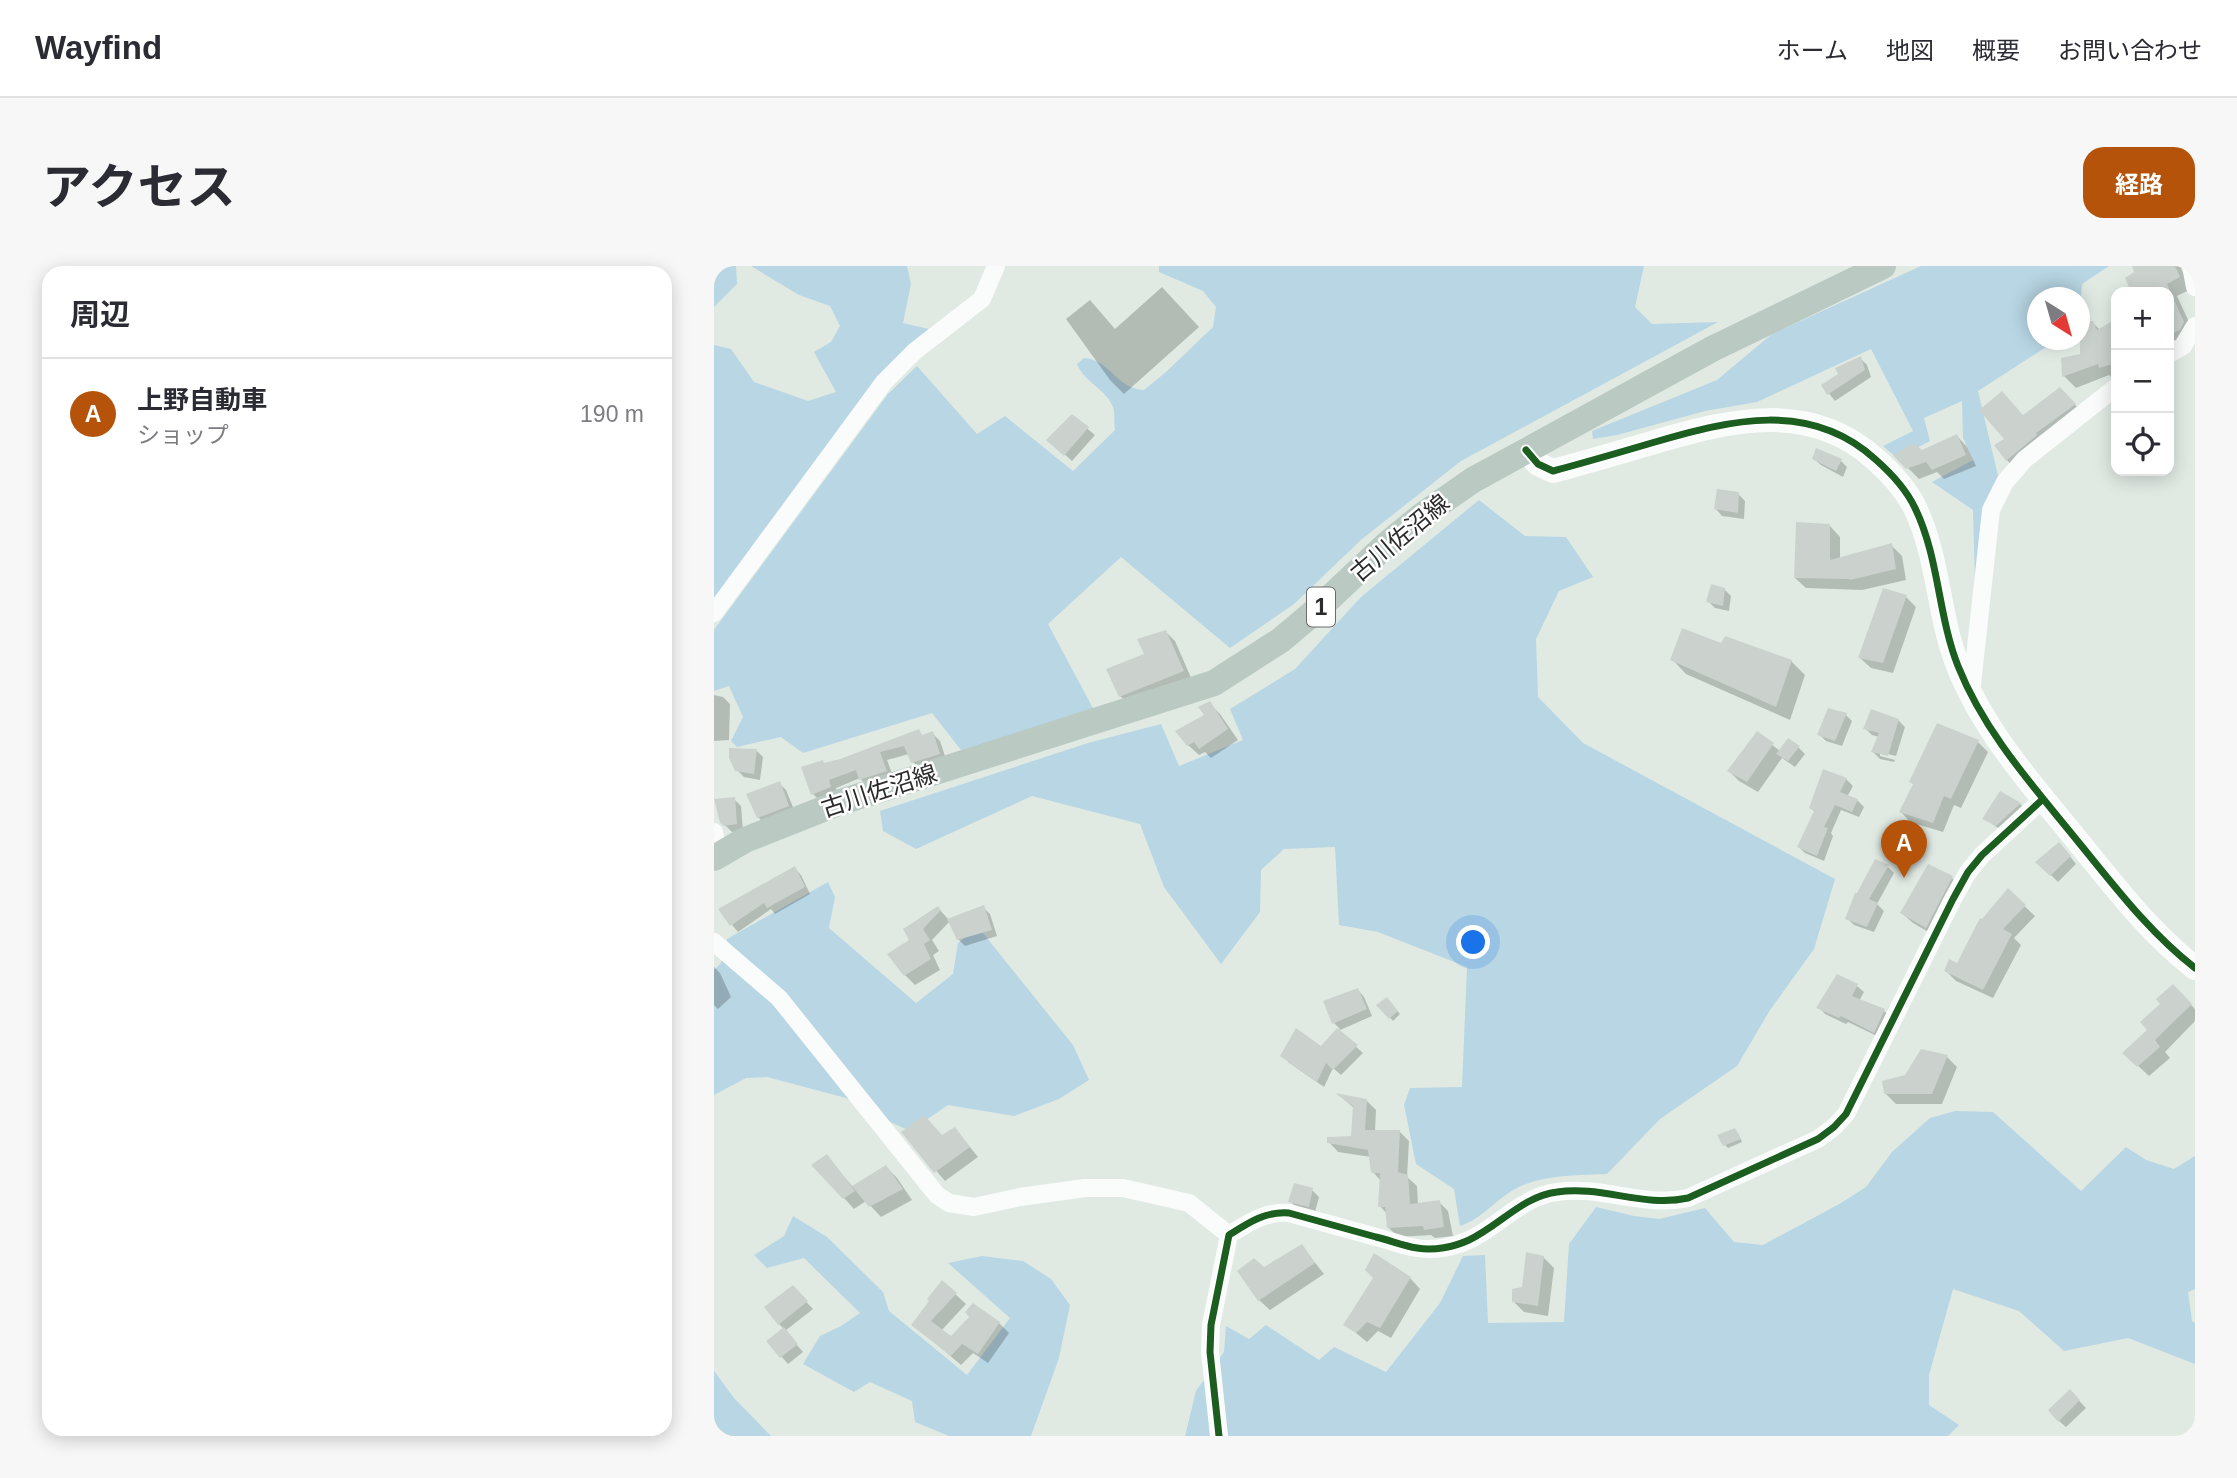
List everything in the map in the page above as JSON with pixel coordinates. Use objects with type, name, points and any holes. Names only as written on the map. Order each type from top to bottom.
[{"type":"main road","name":"古川佐沼線","points":[[716,848],[745,840],[841,802],[1214,683],[1281,640],[1420,517],[1473,480],[1760,324],[1884,266]]},
{"type":"street","points":[[714,613],[884,382],[915,351],[982,299],[996,266]]},
{"type":"street","points":[[2191,266],[2195,287]]},
{"type":"street","points":[[2174,352],[2183,346],[2195,326]]},
{"type":"street","points":[[1971,696],[1991,510],[2005,482],[2025,459],[2111,391]]},
{"type":"street","points":[[1526,450],[1538,464],[1553,471],[1729,422],[1762,419],[1795,421],[1843,437],[1867,452],[1904,489],[1915,508],[1925,534],[1949,637],[1971,696],[2001,745],[2138,914],[2175,952],[2195,968]]},
{"type":"street","points":[[1219,1436],[1210,1352],[1211,1325],[1229,1235],[1262,1216],[1276,1212],[1289,1213],[1417,1248],[1450,1247],[1468,1241],[1546,1194],[1574,1190],[1655,1202],[1688,1198],[1818,1139],[1846,1114],[1968,872],[1982,855],[2043,799]]},
{"type":"street","points":[[714,942],[779,998],[937,1195],[949,1203],[974,1207],[1039,1194],[1108,1186],[1189,1203],[1229,1235]]},
{"type":"shaded area","points":[[714,266],[736,266],[737,284],[714,307]]},
{"type":"shaded area","points":[[751,266],[907,266],[911,284],[903,323],[929,329],[714,599],[714,345],[731,349],[754,382],[808,401],[836,392],[814,352],[831,342],[840,326],[830,306],[799,295]]},
{"type":"shaded area","points":[[1159,266],[1644,266],[1635,307],[1652,324],[1718,322],[1461,461],[1362,539],[1294,604],[1230,648],[1121,557],[1048,624],[1096,714],[961,750],[932,713],[803,753],[781,737],[737,747],[731,741],[743,717],[729,686],[714,691],[714,630],[888,394],[917,366],[977,434],[1005,416],[1073,471],[1115,430],[1114,409],[1109,400],[1077,364],[1084,358],[1094,360],[1126,384],[1144,390],[1213,327],[1216,307],[1203,291],[1159,272]]},
{"type":"shaded area","points":[[1921,266],[2109,266],[2082,284],[2082,287],[2027,287],[2027,350],[2042,350],[1978,391],[1999,480],[1975,584],[1973,510],[1932,482],[1973,460],[1963,438],[1962,401],[1924,418],[1930,441],[1897,458],[1883,446],[1913,431],[1871,349],[1757,402],[1705,411],[1593,439],[1592,431],[1717,380],[1772,334]]},
{"type":"shaded area","points":[[1479,500],[1525,536],[1566,537],[1593,577],[1559,591],[1536,639],[1538,697],[1583,743],[1835,879],[1814,949],[1770,1010],[1737,1066],[1660,1119],[1607,1174],[1560,1177],[1525,1184],[1508,1193],[1475,1219],[1460,1226],[1454,1189],[1416,1164],[1404,1105],[1410,1088],[1462,1087],[1467,967],[1378,932],[1339,925],[1335,847],[1284,849],[1261,870],[1260,912],[1221,964],[1164,887],[1140,824],[1032,796],[916,849],[883,831],[880,811],[1088,743],[1161,724],[1179,766],[1243,740],[1230,709],[1295,669],[1361,597]]},
{"type":"shaded area","points":[[828,882],[835,897],[829,928],[916,1003],[953,974],[958,943],[978,927],[1073,1045],[1089,1080],[1059,1099],[1014,1116],[948,1105],[910,1131],[846,1098],[767,1077],[746,1078],[714,1095],[714,970],[721,963],[727,939]]},
{"type":"shaded area","points":[[1955,1111],[1993,1112],[2081,1191],[2126,1147],[2146,1160],[2174,1169],[2195,1156],[2195,1289],[2188,1292],[2192,1321],[2195,1323],[2195,1364],[2128,1338],[2064,1351],[2019,1311],[1953,1289],[1929,1375],[1929,1405],[1959,1425],[1948,1436],[1185,1436],[1196,1391],[1224,1352],[1226,1326],[1249,1339],[1266,1325],[1319,1360],[1334,1347],[1386,1372],[1440,1303],[1463,1256],[1485,1255],[1488,1323],[1564,1322],[1569,1244],[1596,1207],[1659,1219],[1705,1208],[1734,1242],[1763,1245],[1866,1187],[1892,1152],[1930,1118]]},
{"type":"shaded area","points":[[793,1216],[827,1237],[883,1292],[889,1311],[967,1375],[1010,1318],[948,1263],[982,1256],[1023,1261],[1051,1279],[1070,1305],[1059,1358],[1031,1436],[949,1436],[915,1422],[912,1401],[870,1382],[854,1392],[803,1364],[820,1336],[860,1313],[804,1258],[767,1268],[754,1255],[784,1236]]},
{"type":"shaded area","points":[[714,1371],[734,1398],[771,1436],[714,1436]]},
{"type":"building","points":[[2132,266],[2175,266],[2180,277],[2167,284],[2168,287],[2129,287],[2125,278],[2134,272]]},
{"type":"building","points":[[2174,300],[2184,322],[2180,330],[2174,333]]},
{"type":"building","points":[[2090,321],[2093,321],[2097,330],[2111,322],[2111,364],[2099,368],[2098,364],[2062,377],[2061,358],[2080,354],[2080,350],[2090,350]]},
{"type":"building","points":[[1861,356],[1865,370],[1827,395],[1821,385],[1838,374],[1835,368]]},
{"type":"building","points":[[2060,387],[2076,404],[2036,433],[2037,435],[2006,461],[1994,445],[2004,439],[1979,410],[2002,391],[2023,415]]},
{"type":"building","points":[[1072,414],[1089,427],[1064,456],[1046,440]]},
{"type":"building","points":[[1957,434],[1966,455],[1932,470],[1926,462],[1906,469],[1893,455],[1914,443],[1922,450]]},
{"type":"building","points":[[1816,448],[1842,459],[1836,471],[1812,459]]},
{"type":"building","points":[[1717,489],[1739,492],[1738,513],[1714,509]]},
{"type":"building","points":[[1796,522],[1830,524],[1830,560],[1892,543],[1896,569],[1850,580],[1794,578]]},
{"type":"building","points":[[1711,584],[1725,588],[1723,606],[1706,602]]},
{"type":"building","points":[[1883,588],[1907,595],[1883,663],[1858,658]]},
{"type":"building","points":[[1682,628],[1721,643],[1725,636],[1792,660],[1776,707],[1670,660]]},
{"type":"building","points":[[1166,630],[1184,671],[1119,697],[1106,669],[1144,654],[1137,639]]},
{"type":"building","points":[[1210,701],[1228,729],[1199,749],[1194,742],[1187,746],[1175,731],[1204,715],[1198,707]]},
{"type":"building","points":[[1828,708],[1847,713],[1835,741],[1817,735]]},
{"type":"building","points":[[1871,709],[1899,719],[1888,756],[1871,752],[1879,733],[1863,729]]},
{"type":"building","points":[[1937,723],[1979,740],[1951,799],[1944,796],[1933,823],[1899,812],[1913,784],[1909,782]]},
{"type":"building","points":[[919,729],[922,735],[933,731],[940,754],[911,763],[904,746],[880,752],[887,771],[859,780],[856,770],[829,780],[831,787],[811,795],[801,767],[823,760],[824,763],[840,759]]},
{"type":"building","points":[[1757,731],[1774,743],[1747,782],[1727,771]]},
{"type":"building","points":[[1788,738],[1800,746],[1788,761],[1776,754]]},
{"type":"building","points":[[729,748],[757,749],[754,774],[735,771],[729,758]]},
{"type":"building","points":[[1823,769],[1847,778],[1840,792],[1858,799],[1852,812],[1835,805],[1824,827],[1828,828],[1817,856],[1797,847],[1814,811],[1809,808]]},
{"type":"building","points":[[780,781],[789,806],[757,818],[746,794]]},
{"type":"building","points":[[2000,791],[2021,803],[1996,826],[1982,819]]},
{"type":"building","points":[[735,797],[737,824],[724,826],[720,823],[714,799]]},
{"type":"building","points":[[2059,842],[2071,856],[2050,876],[2035,862]]},
{"type":"building","points":[[1875,859],[1889,865],[1869,899],[1878,903],[1867,927],[1845,919],[1855,893]]},
{"type":"building","points":[[1928,864],[1953,876],[1926,928],[1900,913]]},
{"type":"building","points":[[795,866],[805,887],[767,908],[764,903],[730,926],[718,909]]},
{"type":"building","points":[[2008,888],[2026,905],[2003,929],[2012,934],[1983,990],[1944,971],[1949,959],[1957,963],[1980,918],[1982,919]]},
{"type":"building","points":[[984,905],[992,930],[957,940],[947,919]]},
{"type":"building","points":[[938,906],[941,910],[923,929],[930,940],[924,944],[931,959],[904,976],[887,954],[909,940],[903,929]]},
{"type":"building","points":[[1837,974],[1858,984],[1852,996],[1885,1009],[1874,1033],[1841,1016],[1839,1018],[1816,1008]]},
{"type":"building","points":[[2173,984],[2192,1004],[2155,1040],[2160,1047],[2137,1067],[2122,1053],[2147,1030],[2140,1022],[2160,1004],[2156,999]]},
{"type":"building","points":[[1358,988],[1367,1009],[1332,1024],[1323,1001]]},
{"type":"building","points":[[1387,997],[1398,1011],[1389,1019],[1376,1005]]},
{"type":"building","points":[[1296,1028],[1321,1046],[1337,1028],[1358,1045],[1333,1070],[1326,1063],[1317,1082],[1280,1056]]},
{"type":"building","points":[[1921,1049],[1948,1055],[1932,1094],[1884,1094],[1882,1081],[1905,1075]]},
{"type":"building","points":[[1335,1093],[1367,1099],[1365,1130],[1400,1130],[1398,1172],[1408,1175],[1410,1204],[1440,1200],[1444,1227],[1424,1230],[1423,1226],[1387,1228],[1385,1207],[1378,1207],[1380,1173],[1371,1173],[1368,1150],[1327,1143],[1327,1137],[1351,1136],[1353,1106]]},
{"type":"building","points":[[924,1115],[942,1135],[955,1127],[970,1147],[934,1173],[901,1132]]},
{"type":"building","points":[[1735,1128],[1741,1139],[1723,1146],[1717,1135]]},
{"type":"building","points":[[827,1154],[855,1191],[843,1199],[811,1165]]},
{"type":"building","points":[[886,1165],[903,1189],[869,1207],[852,1186]]},
{"type":"building","points":[[1294,1183],[1313,1188],[1309,1207],[1288,1202]]},
{"type":"building","points":[[1302,1244],[1315,1263],[1258,1301],[1237,1271],[1254,1258],[1264,1267]]},
{"type":"building","points":[[1526,1252],[1544,1256],[1538,1306],[1512,1302],[1512,1289],[1522,1287]]},
{"type":"building","points":[[1374,1253],[1411,1277],[1380,1328],[1367,1322],[1356,1333],[1343,1325],[1373,1278],[1365,1270]]},
{"type":"building","points":[[942,1280],[957,1293],[931,1321],[951,1336],[969,1317],[965,1312],[973,1303],[1000,1322],[978,1354],[962,1344],[951,1356],[911,1325]]},
{"type":"building","points":[[793,1285],[808,1301],[778,1325],[764,1307]]},
{"type":"building","points":[[784,1327],[798,1344],[780,1358],[766,1341]]},
{"type":"building","points":[[2070,1389],[2080,1400],[2058,1422],[2048,1410]]},
{"type":"cycle path","points":[[1526,450],[1538,464],[1553,471],[1712,427],[1769,420],[1824,428],[1850,440],[1875,459],[1907,494],[1923,527],[1951,647],[1982,715],[2029,781],[2120,893],[2148,925],[2195,968]]},
{"type":"cycle path","points":[[1219,1436],[1210,1352],[1211,1325],[1229,1235],[1264,1216],[1289,1213],[1412,1247],[1444,1248],[1469,1240],[1522,1205],[1545,1195],[1590,1191],[1639,1199],[1688,1198],[1818,1139],[1846,1114],[1968,872],[1982,855],[2043,799]]},
{"type":"place","name":"上野自動車","points":[[1904,878]]}]
